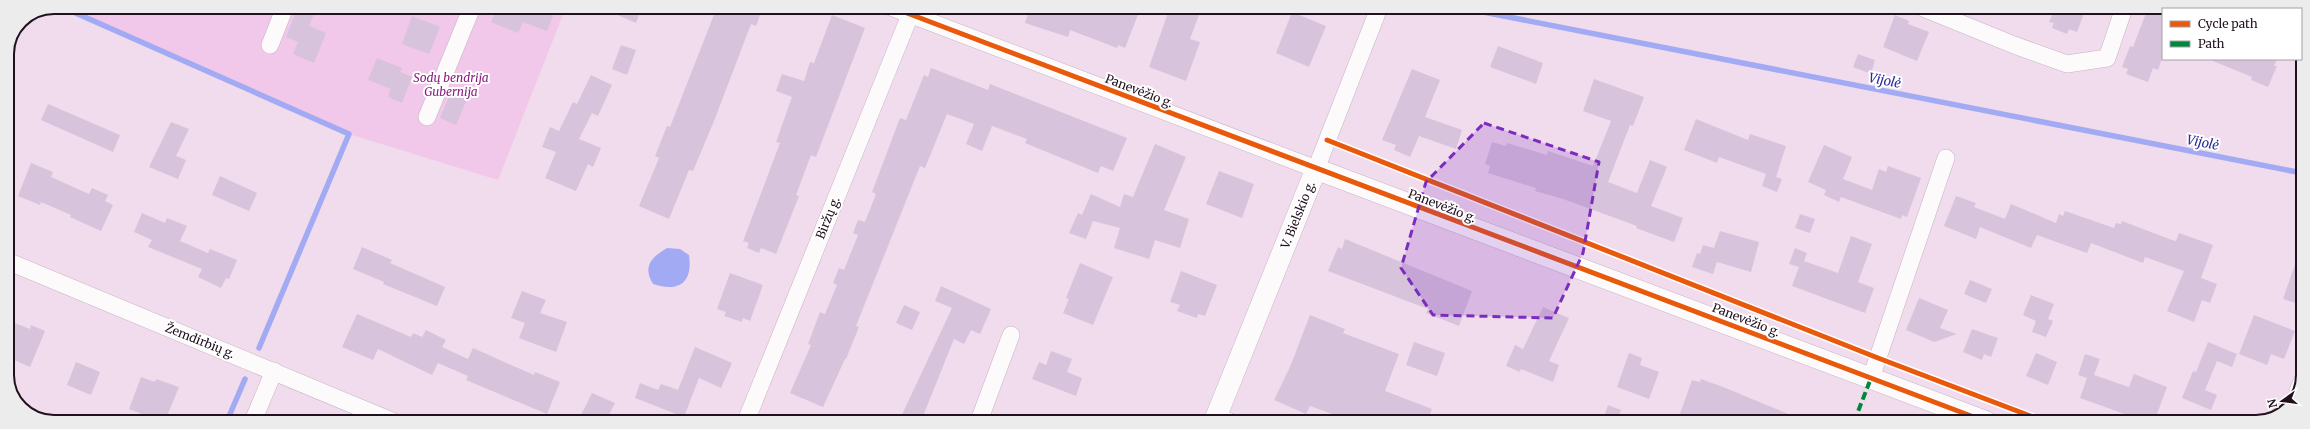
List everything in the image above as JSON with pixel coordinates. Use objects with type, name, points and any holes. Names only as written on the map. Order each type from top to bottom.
[{"type":"street","points":[[270,45],[282,14]]},
{"type":"street","points":[[427,117],[469,14]]},
{"type":"street","name":"Panevėžio g.","points":[[910,14],[1969,415]]},
{"type":"street","name":"Biržų g.","points":[[748,415],[910,14]]},
{"type":"street","name":"V. Bielskio g.","points":[[1222,415],[1316,169],[1378,14]]},
{"type":"street","points":[[1938,14],[2014,45],[2068,64],[2107,58],[2122,14]]},
{"type":"street","points":[[1871,378],[1946,158]]},
{"type":"street","name":"Žemdirbių g.","points":[[14,264],[378,415]]},
{"type":"street","points":[[982,415],[1011,335]]},
{"type":"street","points":[[256,415],[274,371]]},
{"type":"highlighted area","points":[[1484,123],[1599,162],[1583,253],[1553,318],[1433,315],[1401,268],[1426,182]]},
{"type":"green space","name":"Sodų bendrija Gubernija","points":[[78,14],[563,14],[498,180],[349,134]]},
{"type":"water","points":[[667,248],[680,249],[689,255],[690,265],[689,273],[686,279],[676,286],[670,287],[653,284],[648,272],[650,263],[653,259]]},
{"type":"building","points":[[295,14],[314,14],[309,26],[326,33],[314,63],[293,54],[298,42],[286,37]]},
{"type":"building","points":[[495,14],[548,14],[553,16],[547,31],[523,22],[518,33],[491,22]]},
{"type":"building","points":[[615,14],[639,14],[636,23]]},
{"type":"building","points":[[714,14],[760,14],[756,26],[751,24],[693,171],[689,170],[669,219],[639,206],[659,158],[655,156],[667,126],[670,127]]},
{"type":"building","points":[[1028,14],[1138,14],[1125,48],[1118,45],[1117,48],[1070,30],[1068,37],[1025,23]]},
{"type":"building","points":[[1168,14],[1199,15],[1190,39],[1200,42],[1186,81],[1149,67]]},
{"type":"building","points":[[1291,14],[1297,14],[1326,26],[1309,67],[1276,53]]},
{"type":"building","points":[[2052,14],[2084,14],[2077,32],[2069,29],[2067,34],[2052,28],[2054,23],[2049,22]]},
{"type":"building","points":[[2146,14],[2162,14],[2162,58],[2158,70],[2153,68],[2148,82],[2126,74],[2128,69],[2122,67],[2130,46],[2133,47]]},
{"type":"building","points":[[832,15],[865,28],[816,157],[811,155],[796,195],[799,196],[776,254],[761,248],[759,253],[747,248],[749,243],[743,241],[780,143],[776,142],[792,97],[776,91],[782,74],[804,81],[810,62],[814,63]]},
{"type":"building","points":[[1895,15],[1909,21],[1908,24],[1929,32],[1917,61],[1883,47]]},
{"type":"building","points":[[412,16],[440,27],[429,54],[402,44]]},
{"type":"building","points":[[621,45],[636,50],[627,75],[612,69]]},
{"type":"building","points":[[1498,46],[1543,63],[1536,84],[1490,67]]},
{"type":"building","points":[[1858,54],[1875,60],[1871,74],[1853,67]]},
{"type":"building","points":[[377,58],[402,68],[400,72],[412,77],[402,103],[388,97],[391,89],[368,80]]},
{"type":"building","points":[[2210,60],[2277,60],[2274,66],[2277,66],[2268,87],[2251,80],[2252,77]]},
{"type":"building","points":[[931,68],[988,90],[990,84],[1127,138],[1113,171],[1101,166],[1098,173],[1025,143],[1027,139],[992,126],[982,151],[966,144],[974,124],[947,114],[925,168],[920,166],[856,326],[859,327],[846,359],[823,407],[790,393],[811,345],[808,344],[820,312],[825,314],[837,285],[833,283],[839,268],[844,270],[858,235],[853,233],[858,220],[865,222],[876,194],[872,192],[900,118],[906,120],[924,75],[928,77]]},
{"type":"building","points":[[1412,69],[1440,80],[1425,117],[1462,130],[1456,149],[1419,136],[1410,157],[1394,150],[1396,145],[1382,140]]},
{"type":"building","points":[[591,75],[612,85],[598,116],[592,113],[579,139],[601,148],[593,167],[588,164],[576,191],[545,178],[556,152],[542,147],[550,127],[559,131],[573,102],[577,104]]},
{"type":"building","points":[[1594,79],[1644,97],[1633,126],[1630,125],[1608,182],[1637,193],[1650,160],[1667,167],[1651,206],[1683,218],[1674,242],[1636,228],[1637,226],[1563,199],[1535,191],[1536,188],[1488,173],[1490,166],[1485,164],[1492,142],[1506,146],[1507,143],[1547,155],[1548,151],[1593,166],[1611,121],[1583,111]]},
{"type":"building","points":[[451,92],[467,99],[456,125],[440,118]]},
{"type":"building","points":[[48,104],[120,135],[113,152],[41,120]]},
{"type":"building","points":[[1696,119],[1748,140],[1750,134],[1786,146],[1776,177],[1782,179],[1777,192],[1762,186],[1766,174],[1719,157],[1717,163],[1684,150]]},
{"type":"building","points":[[171,122],[189,129],[176,156],[186,160],[178,179],[149,167]]},
{"type":"building","points":[[1155,144],[1186,157],[1164,210],[1189,219],[1180,248],[1155,240],[1149,259],[1114,248],[1120,228],[1093,221],[1086,239],[1069,233],[1078,213],[1082,215],[1091,194],[1120,207],[1124,194],[1133,197]]},
{"type":"building","points":[[1824,145],[1852,157],[1843,179],[1872,190],[1879,169],[1886,172],[1888,166],[1921,178],[1907,217],[1902,215],[1901,219],[1841,197],[1839,202],[1824,195],[1826,190],[1808,182]]},
{"type":"building","points":[[31,163],[53,172],[51,177],[89,194],[92,188],[108,195],[105,201],[113,205],[101,231],[70,217],[71,215],[41,202],[40,205],[18,196]]},
{"type":"building","points":[[1219,171],[1254,184],[1242,218],[1206,204]]},
{"type":"building","points":[[220,176],[257,193],[249,211],[212,195]]},
{"type":"building","points":[[1956,196],[1976,203],[1974,207],[2005,219],[2011,204],[2056,223],[2059,214],[2063,216],[2065,211],[2114,228],[2116,223],[2121,224],[2122,221],[2172,240],[2176,241],[2179,233],[2213,245],[2201,278],[2217,284],[2210,303],[2202,300],[2194,322],[2167,311],[2184,271],[2145,257],[2143,263],[2091,243],[2087,253],[2037,235],[2031,248],[1980,227],[1976,239],[1944,226]]},
{"type":"building","points":[[142,213],[165,223],[167,218],[187,226],[180,241],[208,253],[210,249],[237,260],[229,279],[226,278],[221,288],[198,277],[202,269],[148,247],[152,240],[134,232]]},
{"type":"building","points":[[1800,214],[1815,219],[1810,233],[1795,228]]},
{"type":"building","points":[[1720,231],[1759,242],[1751,272],[1717,262],[1713,274],[1692,267],[1697,253],[1700,254],[1703,245],[1714,248]]},
{"type":"building","points":[[1851,236],[1872,244],[1858,282],[1874,288],[1865,313],[1792,286],[1799,267],[1789,264],[1795,248],[1807,253],[1804,261],[1838,273]]},
{"type":"building","points":[[1345,239],[1472,291],[1459,326],[1426,313],[1428,309],[1328,271],[1338,247],[1342,249]]},
{"type":"building","points":[[362,247],[392,260],[390,263],[445,287],[437,306],[383,284],[384,282],[353,269]]},
{"type":"building","points":[[2296,262],[2296,303],[2283,299]]},
{"type":"building","points":[[1080,263],[1113,277],[1093,325],[1063,313],[1069,299],[1066,298]]},
{"type":"building","points":[[1181,271],[1217,285],[1205,316],[1198,314],[1197,318],[1177,311],[1180,305],[1170,302]]},
{"type":"building","points":[[730,273],[763,285],[750,321],[743,318],[742,322],[724,316],[726,312],[717,309]]},
{"type":"building","points":[[1970,280],[1992,289],[1986,303],[1964,294]]},
{"type":"building","points":[[941,286],[991,309],[980,334],[971,330],[964,344],[954,339],[923,415],[902,415],[952,308],[935,301]]},
{"type":"building","points":[[522,291],[546,300],[540,313],[567,322],[556,352],[519,338],[525,323],[511,318]]},
{"type":"building","points":[[2031,295],[2054,304],[2048,319],[2053,321],[2046,337],[2032,332],[2036,321],[2023,315]]},
{"type":"building","points":[[1919,298],[1948,310],[1940,328],[1957,334],[1934,342],[1906,330]]},
{"type":"building","points":[[904,305],[920,312],[912,330],[896,323]]},
{"type":"building","points":[[1543,307],[1569,318],[1549,361],[1559,365],[1553,382],[1521,369],[1520,372],[1506,366],[1515,345],[1523,349]]},
{"type":"building","points":[[357,314],[411,337],[413,333],[422,337],[426,330],[446,340],[442,347],[468,359],[473,348],[534,375],[535,372],[560,382],[547,414],[466,380],[468,376],[438,363],[432,375],[378,349],[373,360],[342,347]]},
{"type":"building","points":[[1310,315],[1345,329],[1343,333],[1399,354],[1385,391],[1432,409],[1430,415],[1335,415],[1310,406],[1306,414],[1274,400],[1290,367]]},
{"type":"building","points":[[2254,315],[2295,331],[2284,359],[2271,354],[2267,365],[2239,354]]},
{"type":"building","points":[[14,323],[30,329],[31,325],[45,331],[30,367],[14,360]]},
{"type":"building","points":[[1972,329],[1998,338],[1991,357],[1984,354],[1982,360],[1963,352]]},
{"type":"building","points":[[1414,342],[1445,353],[1437,376],[1406,365]]},
{"type":"building","points":[[2208,342],[2237,354],[2232,367],[2217,361],[2205,390],[2217,395],[2211,410],[2182,398],[2193,371],[2196,372]]},
{"type":"building","points":[[695,347],[732,363],[721,388],[699,378],[685,415],[679,415],[635,398],[640,383],[658,390],[661,384],[678,390]]},
{"type":"building","points":[[1051,351],[1072,359],[1067,372],[1082,378],[1076,396],[1032,379],[1039,362],[1046,365]]},
{"type":"building","points":[[1629,353],[1642,358],[1640,365],[1659,372],[1649,399],[1617,387]]},
{"type":"building","points":[[2036,353],[2057,362],[2048,385],[2026,376]]},
{"type":"building","points":[[2085,354],[2100,359],[2094,375],[2129,387],[2134,374],[2167,387],[2157,415],[2127,415],[2080,398],[2087,378],[2078,375]]},
{"type":"building","points":[[76,362],[100,372],[91,395],[67,385]]},
{"type":"building","points":[[141,377],[155,382],[156,379],[179,387],[167,415],[142,415],[129,409]]},
{"type":"building","points":[[1701,379],[1791,415],[1680,415],[1692,380],[1700,382]]},
{"type":"building","points":[[592,393],[615,403],[609,415],[581,415]]},
{"type":"building","points":[[1608,405],[1621,410],[1619,415],[1604,415]]},
{"type":"waterway","points":[[78,14],[349,134],[259,348]]},
{"type":"waterway","name":"Vijolė","points":[[1494,14],[2296,172]]},
{"type":"waterway","points":[[230,415],[245,379]]},
{"type":"marked path","points":[[1857,415],[1871,378]]},
{"type":"cycle path","points":[[909,14],[1969,415]]},
{"type":"cycle path","points":[[1327,140],[1878,358],[2028,415]]}]
